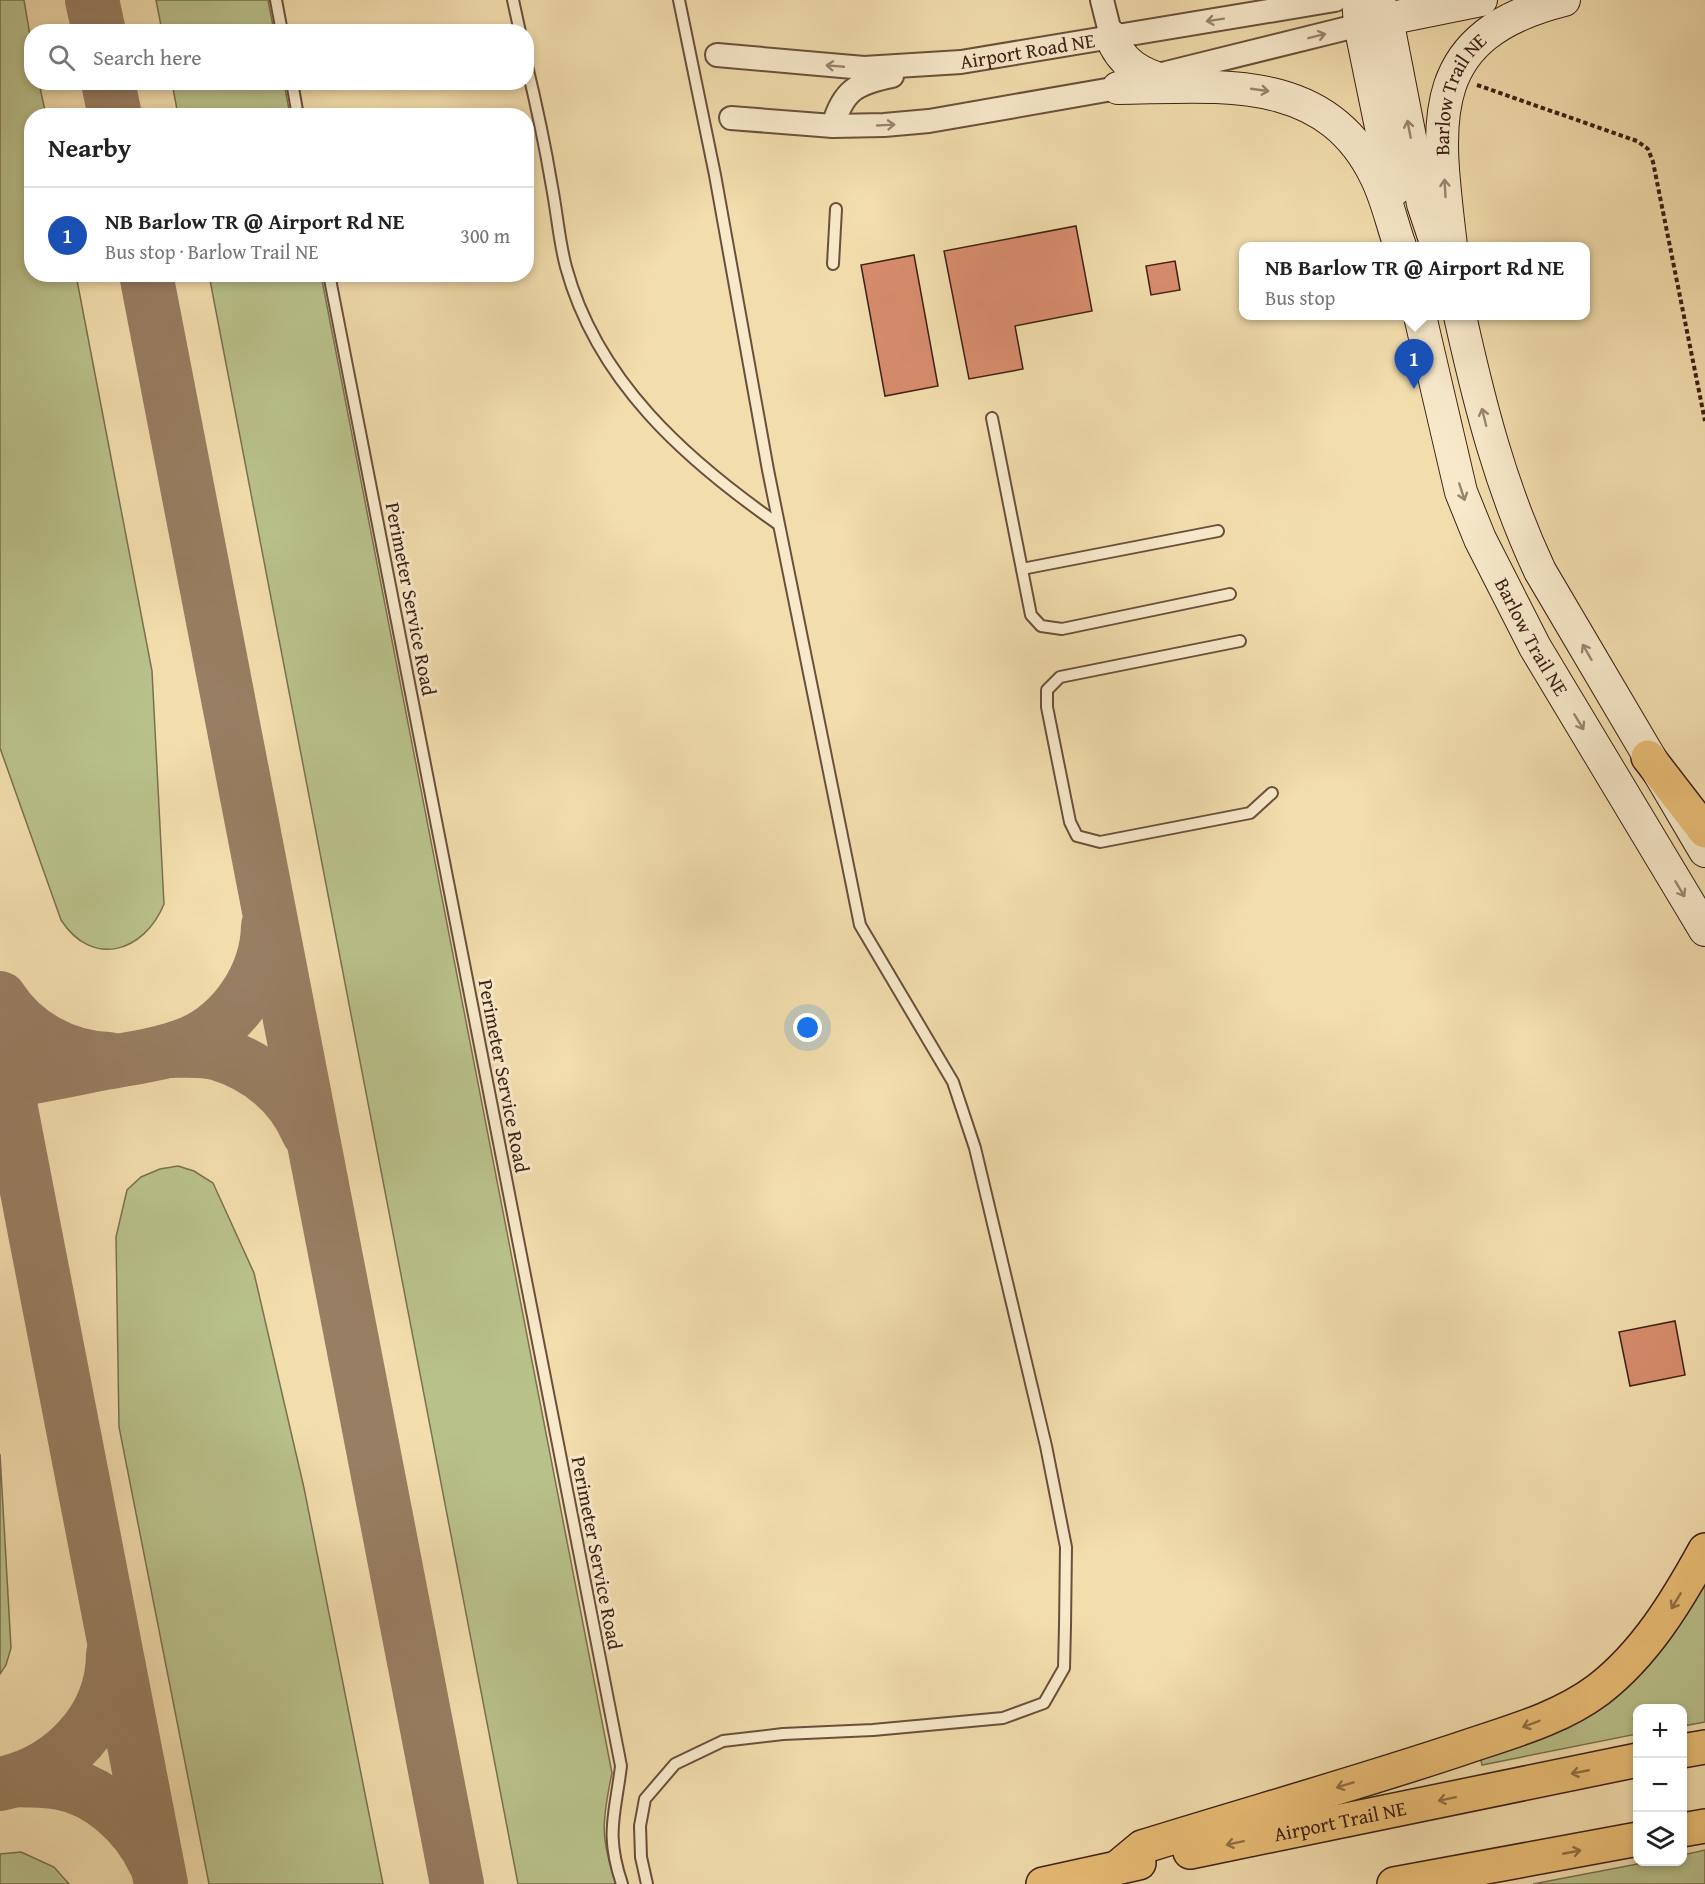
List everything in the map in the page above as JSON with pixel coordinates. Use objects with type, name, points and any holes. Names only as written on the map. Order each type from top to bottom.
[{"type":"highway","points":[[1648,757],[1705,831]]},
{"type":"highway","points":[[1118,1867],[1142,1847],[1431,1758],[1559,1713],[1598,1690],[1638,1650],[1666,1618],[1705,1550]]},
{"type":"highway","points":[[1687,1750],[1705,1747]]},
{"type":"highway","name":"Airport Trail NE","points":[[1043,1884],[1633,1761]]},
{"type":"highway","points":[[1687,1829],[1705,1826]]},
{"type":"highway","points":[[1394,1884],[1633,1840]]},
{"type":"main road","points":[[1369,11],[1481,0]]},
{"type":"main road","name":"Barlow Trail NE","points":[[1451,242],[1445,195],[1443,133],[1451,76],[1468,51],[1496,25],[1528,10],[1563,0]]},
{"type":"main road","points":[[1369,11],[1405,242]]},
{"type":"main road","points":[[1369,11],[1436,242]]},
{"type":"main road","points":[[1111,36],[1121,56],[1134,69],[1150,77],[1172,83],[1268,91],[1309,107],[1342,132],[1368,161],[1377,179],[1399,242]]},
{"type":"main road","points":[[1118,88],[1214,87]]},
{"type":"main road","name":"Barlow Trail NE","points":[[1421,320],[1461,492],[1480,539],[1535,647],[1705,930]]},
{"type":"main road","name":"Barlow Trail NE","points":[[1461,320],[1485,424],[1510,504],[1540,572],[1705,851]]},
{"type":"street","points":[[1102,0],[1111,36]]},
{"type":"street","name":"Airport Road NE","points":[[717,55],[864,68],[962,62],[1335,0]]},
{"type":"street","points":[[731,118],[833,126],[929,121],[1118,88],[1369,11]]},
{"type":"street","points":[[833,126],[844,98],[859,85],[875,79],[962,62]]},
{"type":"lane","points":[[276,0],[280,24]]},
{"type":"lane","points":[[513,0],[518,24]]},
{"type":"lane","points":[[647,1884],[640,1826],[645,1799],[675,1764],[723,1741],[783,1734],[873,1730],[1003,1718],[1044,1703],[1064,1668],[1066,1547],[1046,1446],[975,1148],[953,1082],[861,925],[778,524],[717,187],[679,0]]},
{"type":"lane","points":[[293,90],[297,108]]},
{"type":"lane","points":[[531,90],[566,267],[594,338],[627,390],[672,438],[738,496],[778,524]]},
{"type":"lane","points":[[833,264],[836,209]]},
{"type":"lane","name":"Perimeter Service Road","points":[[331,282],[621,1766],[611,1831],[614,1859],[622,1884]]},
{"type":"lane","points":[[992,418],[1031,615],[1041,626],[1062,629],[1230,594]]},
{"type":"lane","points":[[1022,569],[1218,531]]},
{"type":"lane","points":[[1240,641],[1060,677],[1047,690],[1047,707],[1070,822],[1077,836],[1100,842],[1250,813],[1272,793]]},
{"type":"path","points":[[1475,85],[1637,141],[1648,149],[1653,162],[1705,421]]},
{"type":"green space","points":[[0,0],[24,0],[28,24],[24,24],[24,90],[41,90],[44,108],[24,108],[24,282],[77,282],[152,671],[164,904],[155,921],[144,934],[131,943],[117,948],[102,949],[87,945],[74,935],[61,920],[0,748]]},
{"type":"green space","points":[[156,0],[268,0],[273,24],[161,24]]},
{"type":"green space","points":[[173,90],[285,90],[289,108],[177,108]]},
{"type":"green space","points":[[210,282],[322,282],[612,1773],[604,1829],[607,1854],[616,1884],[518,1884]]},
{"type":"green space","points":[[178,1166],[194,1171],[213,1183],[254,1273],[304,1488],[383,1884],[209,1884],[119,1427],[116,1237],[127,1190],[141,1177],[160,1169]]},
{"type":"green space","points":[[0,1454],[11,1648],[6,1665],[0,1674]]},
{"type":"green space","points":[[1705,1573],[1705,1722],[1687,1725],[1687,1704],[1633,1704],[1633,1735],[1482,1765],[1480,1756],[1539,1736]]},
{"type":"green space","points":[[1705,1850],[1705,1884],[1533,1884],[1633,1865],[1687,1866],[1687,1854]]},
{"type":"green space","points":[[21,1852],[54,1867],[69,1884],[0,1884],[0,1854]]},
{"type":"building","points":[[1076,226],[1092,311],[1015,326],[1023,369],[969,379],[944,251]]},
{"type":"building","points":[[914,255],[938,386],[885,396],[861,265]]},
{"type":"building","points":[[1175,261],[1180,290],[1151,295],[1146,266]]},
{"type":"building","points":[[1675,1321],[1685,1375],[1630,1386],[1619,1332]]},
{"type":"taxiway","points":[[92,0],[97,24]]},
{"type":"taxiway","points":[[110,90],[113,108]]},
{"type":"taxiway","points":[[148,282],[457,1884]]},
{"type":"taxiway","points":[[0,1083],[155,1054],[177,1048],[205,1036],[220,1025],[245,997],[262,963],[268,926]]},
{"type":"taxiway","points":[[0,998],[21,1023],[47,1042],[77,1054],[109,1059]]},
{"type":"taxiway","points":[[167,1051],[213,1052],[247,1066],[283,1093],[293,1105],[308,1132]]},
{"type":"taxiway","points":[[0,1052],[161,1884]]},
{"type":"taxiway","points":[[0,1784],[23,1778],[44,1768],[80,1739],[94,1721],[104,1700],[111,1678],[113,1654]]},
{"type":"taxiway","points":[[18,1780],[60,1783],[75,1787],[103,1801],[138,1834],[154,1861]]},
{"type":"place","name":"NB Barlow TR @ Airport Rd NE","points":[[1414,389]]}]
